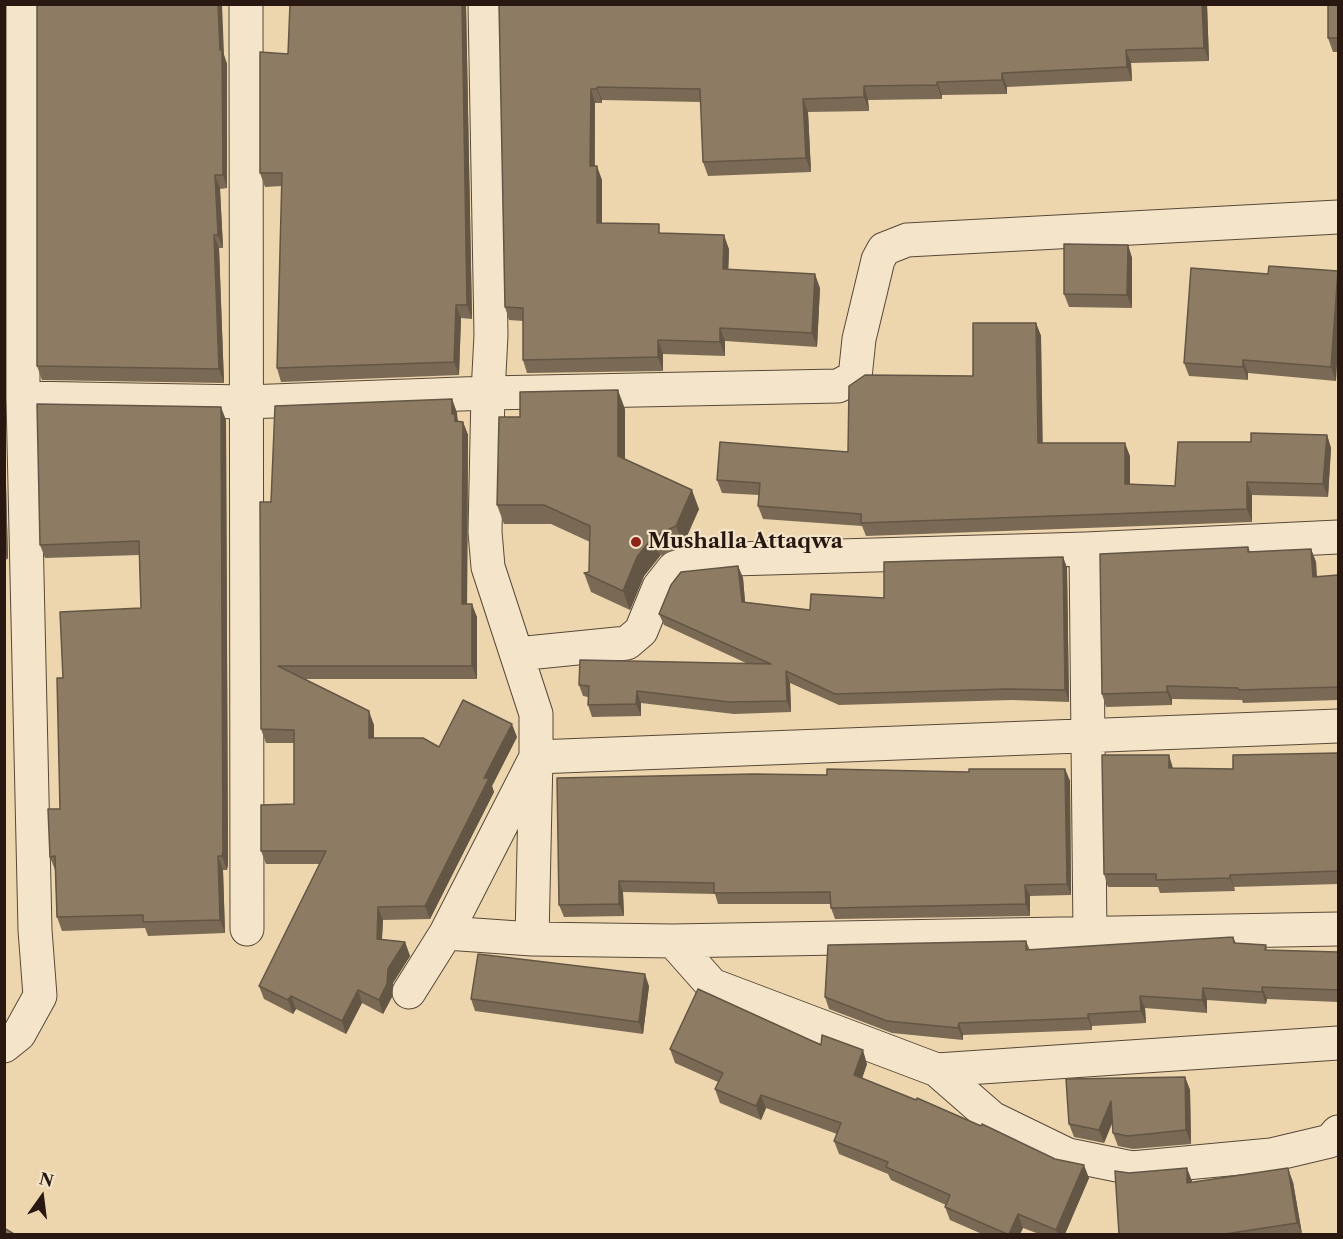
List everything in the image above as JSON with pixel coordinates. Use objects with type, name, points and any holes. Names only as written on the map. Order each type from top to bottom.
[{"type":"street","points":[[4,1046],[19,1034],[40,996],[35,930],[23,398],[23,4]]},
{"type":"street","points":[[246,4],[246,929]]},
{"type":"street","points":[[485,4],[491,335],[485,532],[488,567],[536,714],[532,939]]},
{"type":"street","points":[[23,398],[246,402],[488,393],[838,386],[855,377],[859,339],[878,260],[884,249],[907,240],[1338,217]]},
{"type":"street","points":[[517,654],[627,643],[640,631],[659,588],[674,568],[698,560],[1086,549],[1338,537]]},
{"type":"street","points":[[1086,549],[1086,736],[1090,934]]},
{"type":"street","points":[[536,757],[1338,726]]},
{"type":"street","points":[[409,992],[446,933],[536,757]]},
{"type":"street","points":[[446,933],[532,939],[673,941],[1338,929]]},
{"type":"street","points":[[673,941],[712,985],[938,1070],[992,1118],[1068,1155],[1132,1168],[1271,1155],[1330,1141],[1338,1132]]},
{"type":"street","points":[[938,1070],[1338,1043]]},
{"type":"building","points":[[37,4],[218,4],[220,50],[222,50],[223,175],[215,175],[218,235],[214,235],[219,369],[37,366]]},
{"type":"building","points":[[290,4],[462,4],[467,305],[456,305],[454,362],[277,368],[282,173],[260,173],[260,52],[288,54]]},
{"type":"building","points":[[499,4],[1202,4],[1204,48],[1126,50],[1127,67],[1002,73],[1002,80],[937,82],[937,85],[864,86],[864,97],[803,99],[806,158],[703,162],[700,89],[597,87],[597,89],[591,89],[590,166],[597,166],[597,223],[659,224],[659,233],[724,235],[723,269],[815,274],[812,333],[720,328],[720,342],[658,340],[658,357],[523,360],[523,308],[505,307]]},
{"type":"building","points":[[1328,4],[1338,4],[1338,38],[1328,38]]},
{"type":"building","points":[[1064,244],[1128,245],[1127,295],[1064,294]]},
{"type":"building","points":[[1269,266],[1338,271],[1331,367],[1243,360],[1243,367],[1184,363],[1191,268],[1268,274]]},
{"type":"building","points":[[973,323],[1036,323],[1038,443],[1125,443],[1125,484],[1175,486],[1178,442],[1251,442],[1251,433],[1327,435],[1323,484],[1247,482],[1247,509],[861,523],[861,514],[758,506],[760,483],[717,480],[720,442],[848,452],[849,386],[865,375],[973,376]]},
{"type":"building","points":[[618,390],[618,456],[692,490],[676,526],[653,537],[637,557],[623,591],[584,573],[589,572],[590,526],[544,505],[497,505],[499,417],[520,417],[520,392]]},
{"type":"building","points":[[452,399],[452,414],[455,414],[455,421],[463,422],[462,604],[472,604],[472,666],[278,666],[369,711],[369,738],[423,738],[439,747],[463,700],[512,724],[484,778],[489,778],[425,906],[378,907],[377,939],[405,942],[388,969],[387,984],[379,1000],[358,990],[342,1021],[291,996],[288,1000],[259,986],[326,851],[261,851],[261,805],[294,804],[294,730],[261,729],[260,502],[271,502],[275,406]]},
{"type":"building","points":[[37,404],[221,407],[223,851],[222,856],[218,856],[220,920],[143,922],[143,915],[57,917],[55,856],[50,857],[48,809],[60,809],[57,678],[63,678],[60,612],[141,608],[139,541],[40,545]]},
{"type":"building","points":[[1248,547],[1248,552],[1311,549],[1313,577],[1338,575],[1338,687],[1239,690],[1238,688],[1167,686],[1167,692],[1102,694],[1100,554]]},
{"type":"building","points":[[1063,557],[1065,690],[1007,689],[835,694],[786,671],[787,701],[729,702],[637,691],[636,704],[588,705],[589,686],[579,685],[580,660],[771,664],[659,614],[671,585],[681,572],[738,566],[742,602],[810,610],[811,594],[884,598],[884,562]]},
{"type":"building","points":[[1338,753],[1338,871],[1156,880],[1156,874],[1104,874],[1102,755],[1169,755],[1169,768],[1233,769],[1233,755]]},
{"type":"building","points":[[827,769],[969,772],[969,769],[1065,769],[1067,884],[1025,885],[1026,904],[831,908],[830,892],[714,893],[714,883],[619,881],[619,904],[559,905],[557,778],[754,774],[827,775]]},
{"type":"building","points":[[1233,937],[1234,943],[1266,945],[1265,950],[1338,952],[1338,990],[1262,987],[1262,992],[1203,988],[1202,1000],[1140,996],[1141,1011],[1088,1014],[1088,1018],[959,1023],[958,1028],[887,1021],[825,997],[828,945],[1026,941],[1026,950]]},
{"type":"building","points":[[478,954],[645,974],[639,1022],[471,999]]},
{"type":"building","points":[[698,989],[821,1045],[822,1035],[863,1050],[854,1075],[916,1100],[917,1098],[981,1126],[982,1124],[1055,1159],[1084,1165],[1056,1230],[1018,1214],[1007,1234],[945,1207],[950,1195],[886,1167],[888,1162],[834,1141],[841,1123],[761,1095],[756,1106],[715,1089],[723,1073],[670,1049]]},
{"type":"building","points":[[1185,1077],[1186,1130],[1128,1136],[1113,1133],[1111,1101],[1099,1130],[1069,1124],[1066,1079]]},
{"type":"building","points":[[1187,1168],[1187,1183],[1288,1168],[1297,1223],[1225,1234],[1119,1234],[1115,1171],[1129,1173]]},
{"type":"building","points":[[4,1228],[14,1234],[4,1234]]},
{"type":"place","name":"Mushalla Attaqwa","points":[[636,542]]}]
